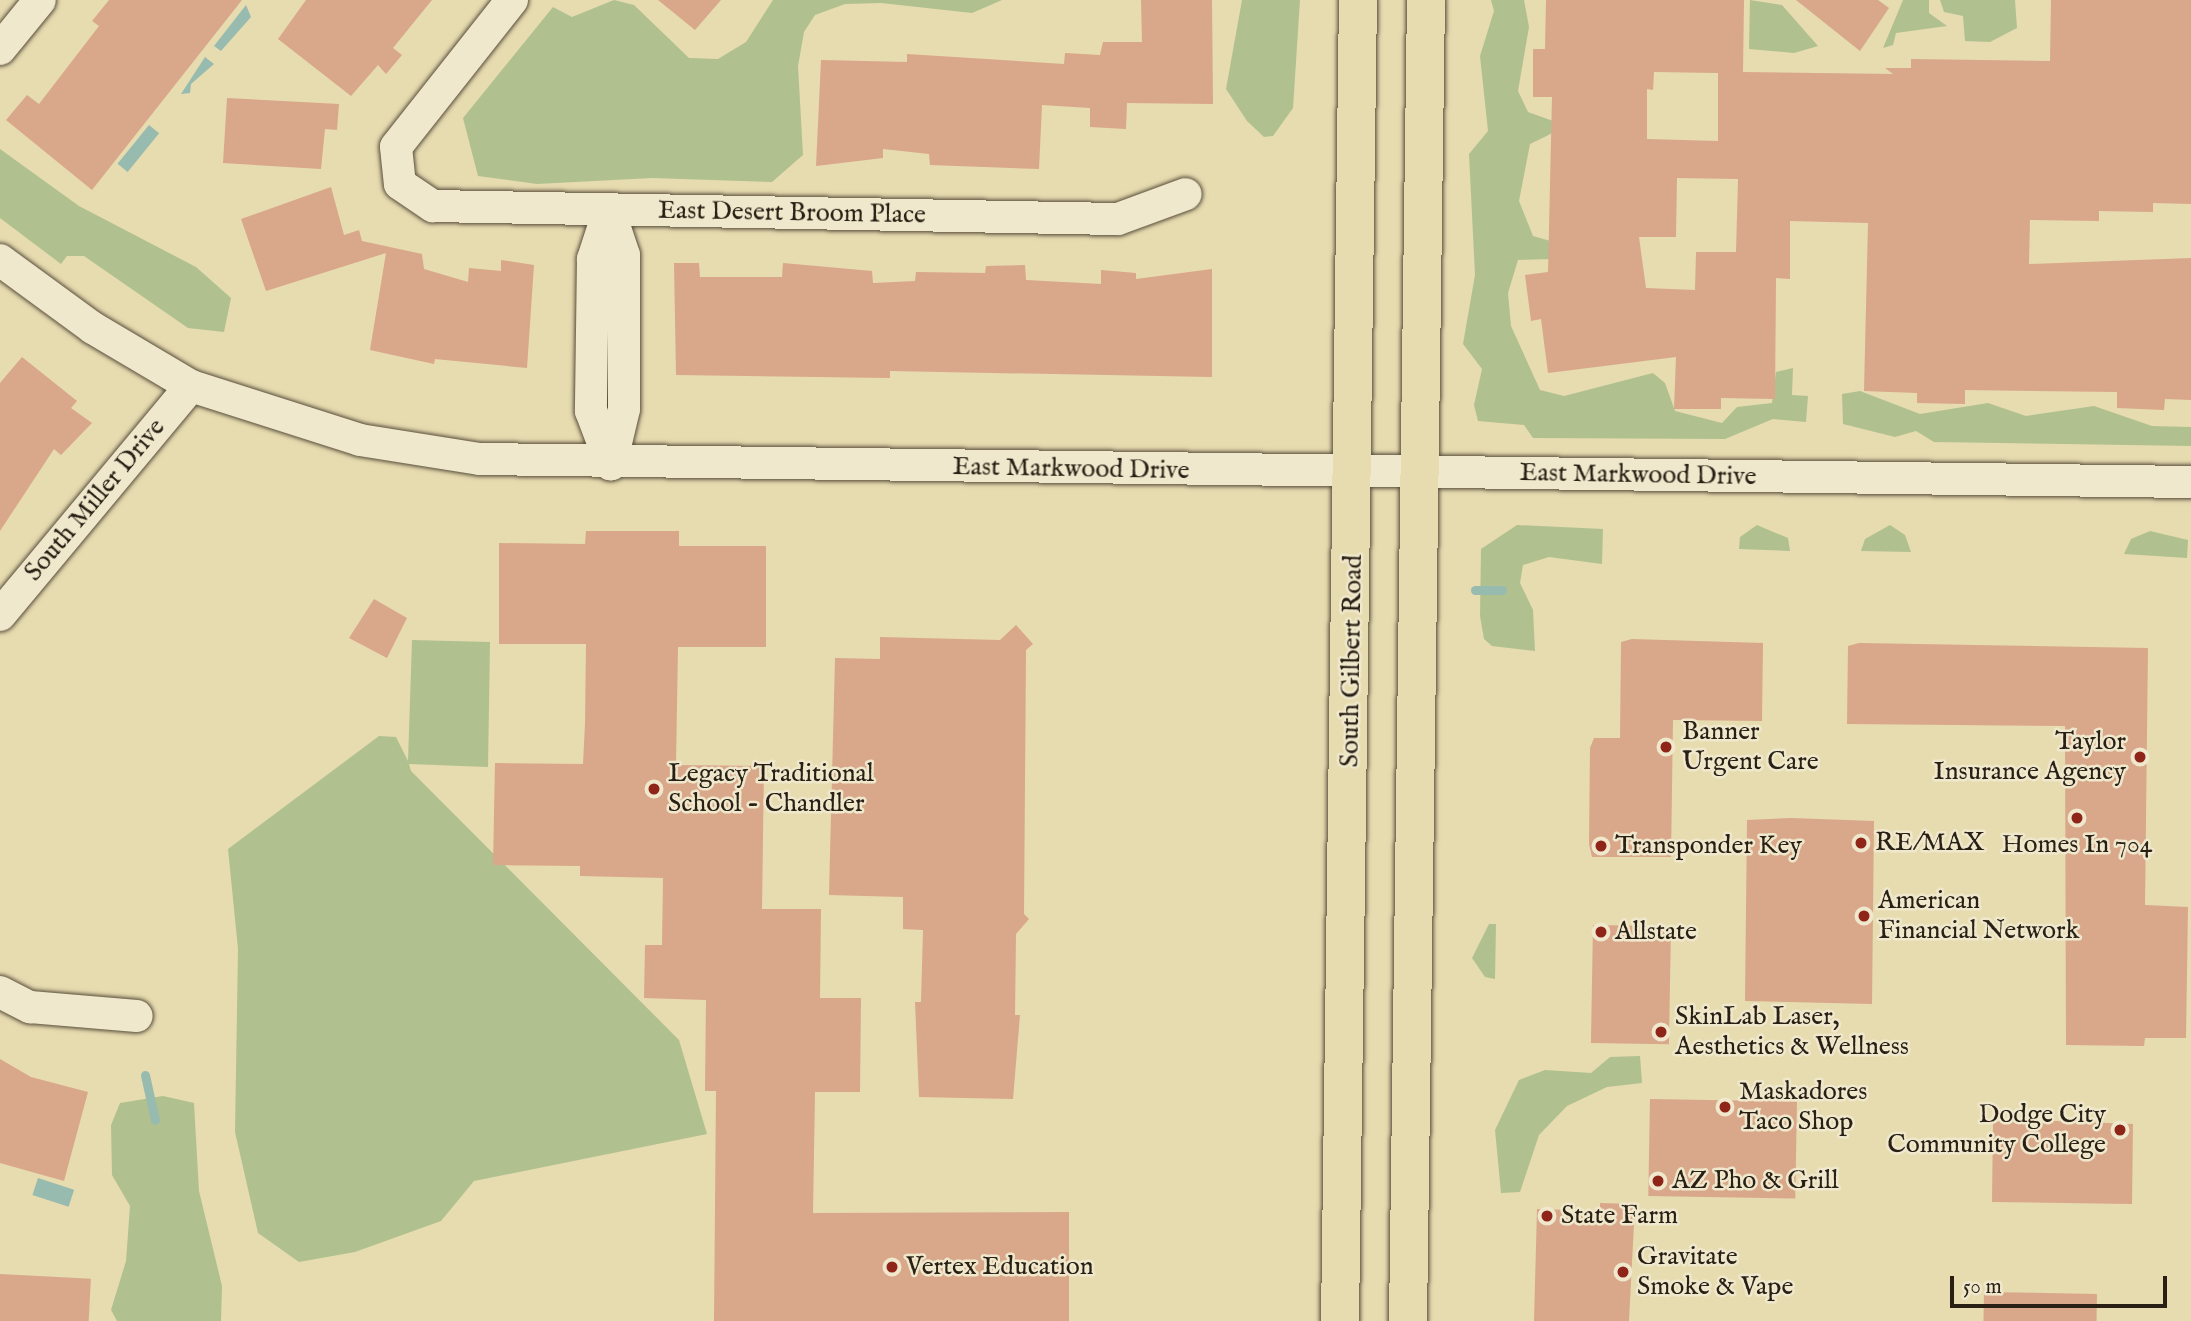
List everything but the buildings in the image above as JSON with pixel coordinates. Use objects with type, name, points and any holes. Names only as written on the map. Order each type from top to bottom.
[{"type":"main road","name":"South Gilbert Road","points":[[1340,1321],[1356,473],[1358,0]]},
{"type":"main road","points":[[1408,1321],[1426,0]]},
{"type":"street","points":[[0,49],[40,0]]},
{"type":"street","name":"East Desert Broom Place","points":[[512,0],[396,147],[401,184],[433,206],[1118,219],[1186,194]]},
{"type":"street","points":[[609,210],[624,256],[624,409],[611,464]]},
{"type":"street","name":"East Markwood Drive","points":[[0,260],[93,328],[191,386],[360,440],[480,459],[611,464],[2191,482]]},
{"type":"street","name":"South Miller Drive","points":[[0,615],[191,386]]},
{"type":"street","points":[[0,992],[30,1007],[137,1016]]},
{"type":"green space","points":[[614,0],[634,5],[689,58],[718,59],[746,42],[773,0],[1002,0],[972,13],[881,3],[845,4],[815,15],[804,32],[798,66],[803,155],[772,182],[652,178],[537,184],[478,176],[463,118],[553,7],[572,17]]},
{"type":"green space","points":[[1242,0],[1300,0],[1293,108],[1273,136],[1264,137],[1247,121],[1226,89]]},
{"type":"green space","points":[[1491,0],[1524,0],[1529,27],[1518,91],[1528,112],[1567,126],[1530,144],[1519,201],[1533,236],[1554,242],[1553,259],[1518,260],[1508,293],[1511,326],[1540,390],[1564,396],[1653,373],[1665,383],[1675,411],[1722,423],[1737,407],[1772,403],[1776,372],[1793,368],[1792,395],[1808,396],[1806,422],[1773,419],[1725,439],[1533,438],[1524,425],[1478,421],[1474,405],[1482,369],[1463,344],[1475,275],[1469,154],[1488,131],[1480,56],[1494,11]]},
{"type":"green space","points":[[1750,0],[1782,5],[1818,46],[1794,53],[1749,49]]},
{"type":"green space","points":[[1903,0],[1929,0],[1929,13],[1947,26],[1896,33],[1893,45],[1883,48]]},
{"type":"green space","points":[[1940,0],[2015,0],[2017,28],[1990,42],[1965,41],[1963,16],[1944,12]]},
{"type":"green space","points":[[0,149],[79,206],[196,267],[231,298],[224,332],[188,328],[84,256],[67,256],[61,264],[0,218]]},
{"type":"green space","points":[[1860,391],[1920,414],[1988,403],[2026,416],[2094,406],[2152,426],[2191,427],[2191,446],[1934,442],[1916,431],[1895,437],[1843,424],[1842,394]]},
{"type":"green space","points":[[1517,525],[1603,529],[1602,564],[1549,557],[1523,565],[1520,583],[1533,610],[1535,651],[1492,646],[1484,639],[1480,616],[1481,549]]},
{"type":"green space","points":[[1757,525],[1788,538],[1790,551],[1739,549],[1740,537]]},
{"type":"green space","points":[[1890,525],[1905,535],[1911,552],[1861,551],[1865,539]]},
{"type":"green space","points":[[2150,531],[2188,540],[2187,558],[2124,554],[2131,539]]},
{"type":"green space","points":[[412,640],[490,642],[488,767],[409,764],[411,771],[679,1040],[707,1134],[474,1181],[441,1221],[355,1252],[299,1262],[258,1233],[235,1132],[238,949],[228,849],[379,736],[396,737],[408,761]]},
{"type":"green space","points":[[1489,924],[1496,924],[1495,979],[1485,977],[1472,958]]},
{"type":"green space","points":[[1640,1056],[1642,1083],[1607,1087],[1567,1106],[1539,1135],[1520,1192],[1501,1193],[1495,1130],[1519,1080],[1545,1070],[1591,1073],[1610,1057]]},
{"type":"green space","points":[[163,1096],[194,1103],[199,1191],[222,1286],[221,1321],[117,1321],[111,1310],[126,1261],[130,1206],[112,1175],[111,1125],[120,1103]]},
{"type":"water","points":[[246,5],[251,17],[221,51],[214,46]]},
{"type":"water","points":[[205,57],[214,64],[191,84],[190,93],[181,94]]},
{"type":"water","points":[[149,125],[159,133],[128,172],[118,164]]},
{"type":"water","points":[[38,1178],[74,1190],[69,1207],[32,1195]]},
{"type":"waterway","points":[[1475,590],[1502,590]]},
{"type":"waterway","points":[[145,1075],[155,1120]]},
{"type":"place","name":"Banner Urgent Care","points":[[1666,747]]},
{"type":"place","name":"Taylor Insurance Agency","points":[[2140,757]]},
{"type":"place","name":"Legacy Traditional School - Chandler","points":[[654,789]]},
{"type":"place","name":"Homes In 704","points":[[2077,818]]},
{"type":"place","name":"RE/MAX","points":[[1861,843]]},
{"type":"place","name":"Transponder Key","points":[[1601,846]]},
{"type":"place","name":"American Financial Network","points":[[1864,916]]},
{"type":"place","name":"Allstate","points":[[1601,932]]},
{"type":"place","name":"SkinLab Laser, Aesthetics & Wellness","points":[[1661,1032]]},
{"type":"place","name":"Maskadores Taco Shop","points":[[1725,1107]]},
{"type":"place","name":"Dodge City Community College","points":[[2120,1130]]},
{"type":"place","name":"AZ Pho & Grill","points":[[1658,1181]]},
{"type":"place","name":"State Farm","points":[[1547,1216]]},
{"type":"place","name":"Vertex Education","points":[[892,1267]]},
{"type":"place","name":"Gravitate Smoke & Vape","points":[[1623,1272]]}]
